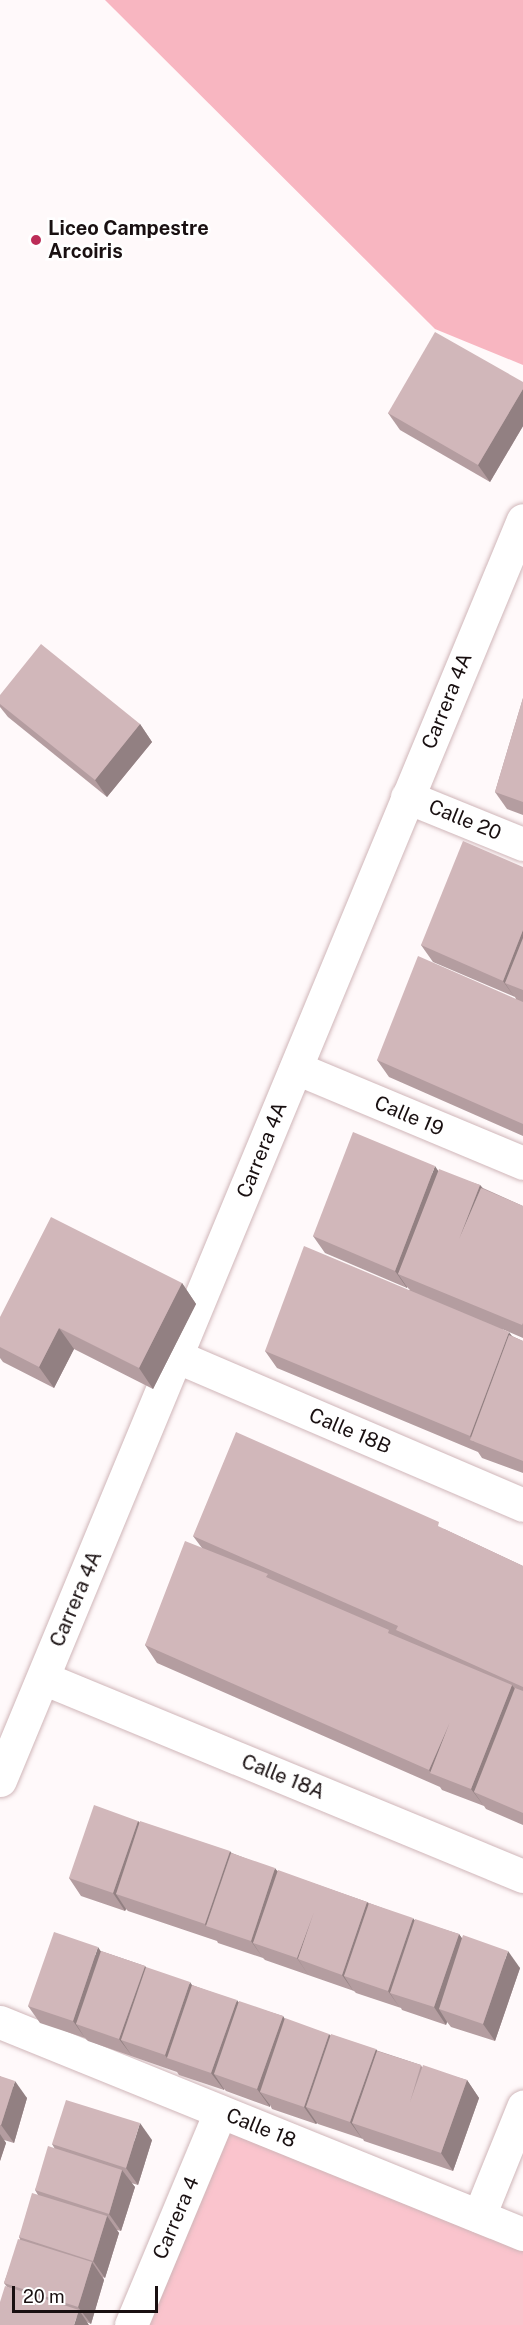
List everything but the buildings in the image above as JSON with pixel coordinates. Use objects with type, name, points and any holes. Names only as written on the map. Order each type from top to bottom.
[{"type":"street","name":"Carrera 4A","points":[[2,1768],[43,1678],[178,1357],[522,520]]},
{"type":"street","name":"Calle 20","points":[[407,797],[523,844]]},
{"type":"street","name":"Calle 19","points":[[296,1068],[523,1163]]},
{"type":"street","name":"Calle 18B","points":[[178,1357],[523,1505]]},
{"type":"street","name":"Calle 18A","points":[[43,1678],[523,1876]]},
{"type":"street","name":"Calle 18","points":[[0,2022],[523,2234]]},
{"type":"street","points":[[479,2216],[523,2107]]},
{"type":"street","name":"Carrera 4","points":[[131,2325],[220,2112]]},
{"type":"shaded area","points":[[105,0],[523,0],[523,365],[435,329]]},
{"type":"shaded area","points":[[224,2128],[523,2247],[523,2325],[146,2325]]},
{"type":"place","name":"Liceo Campestre Arcoiris","points":[[36,240]]}]
